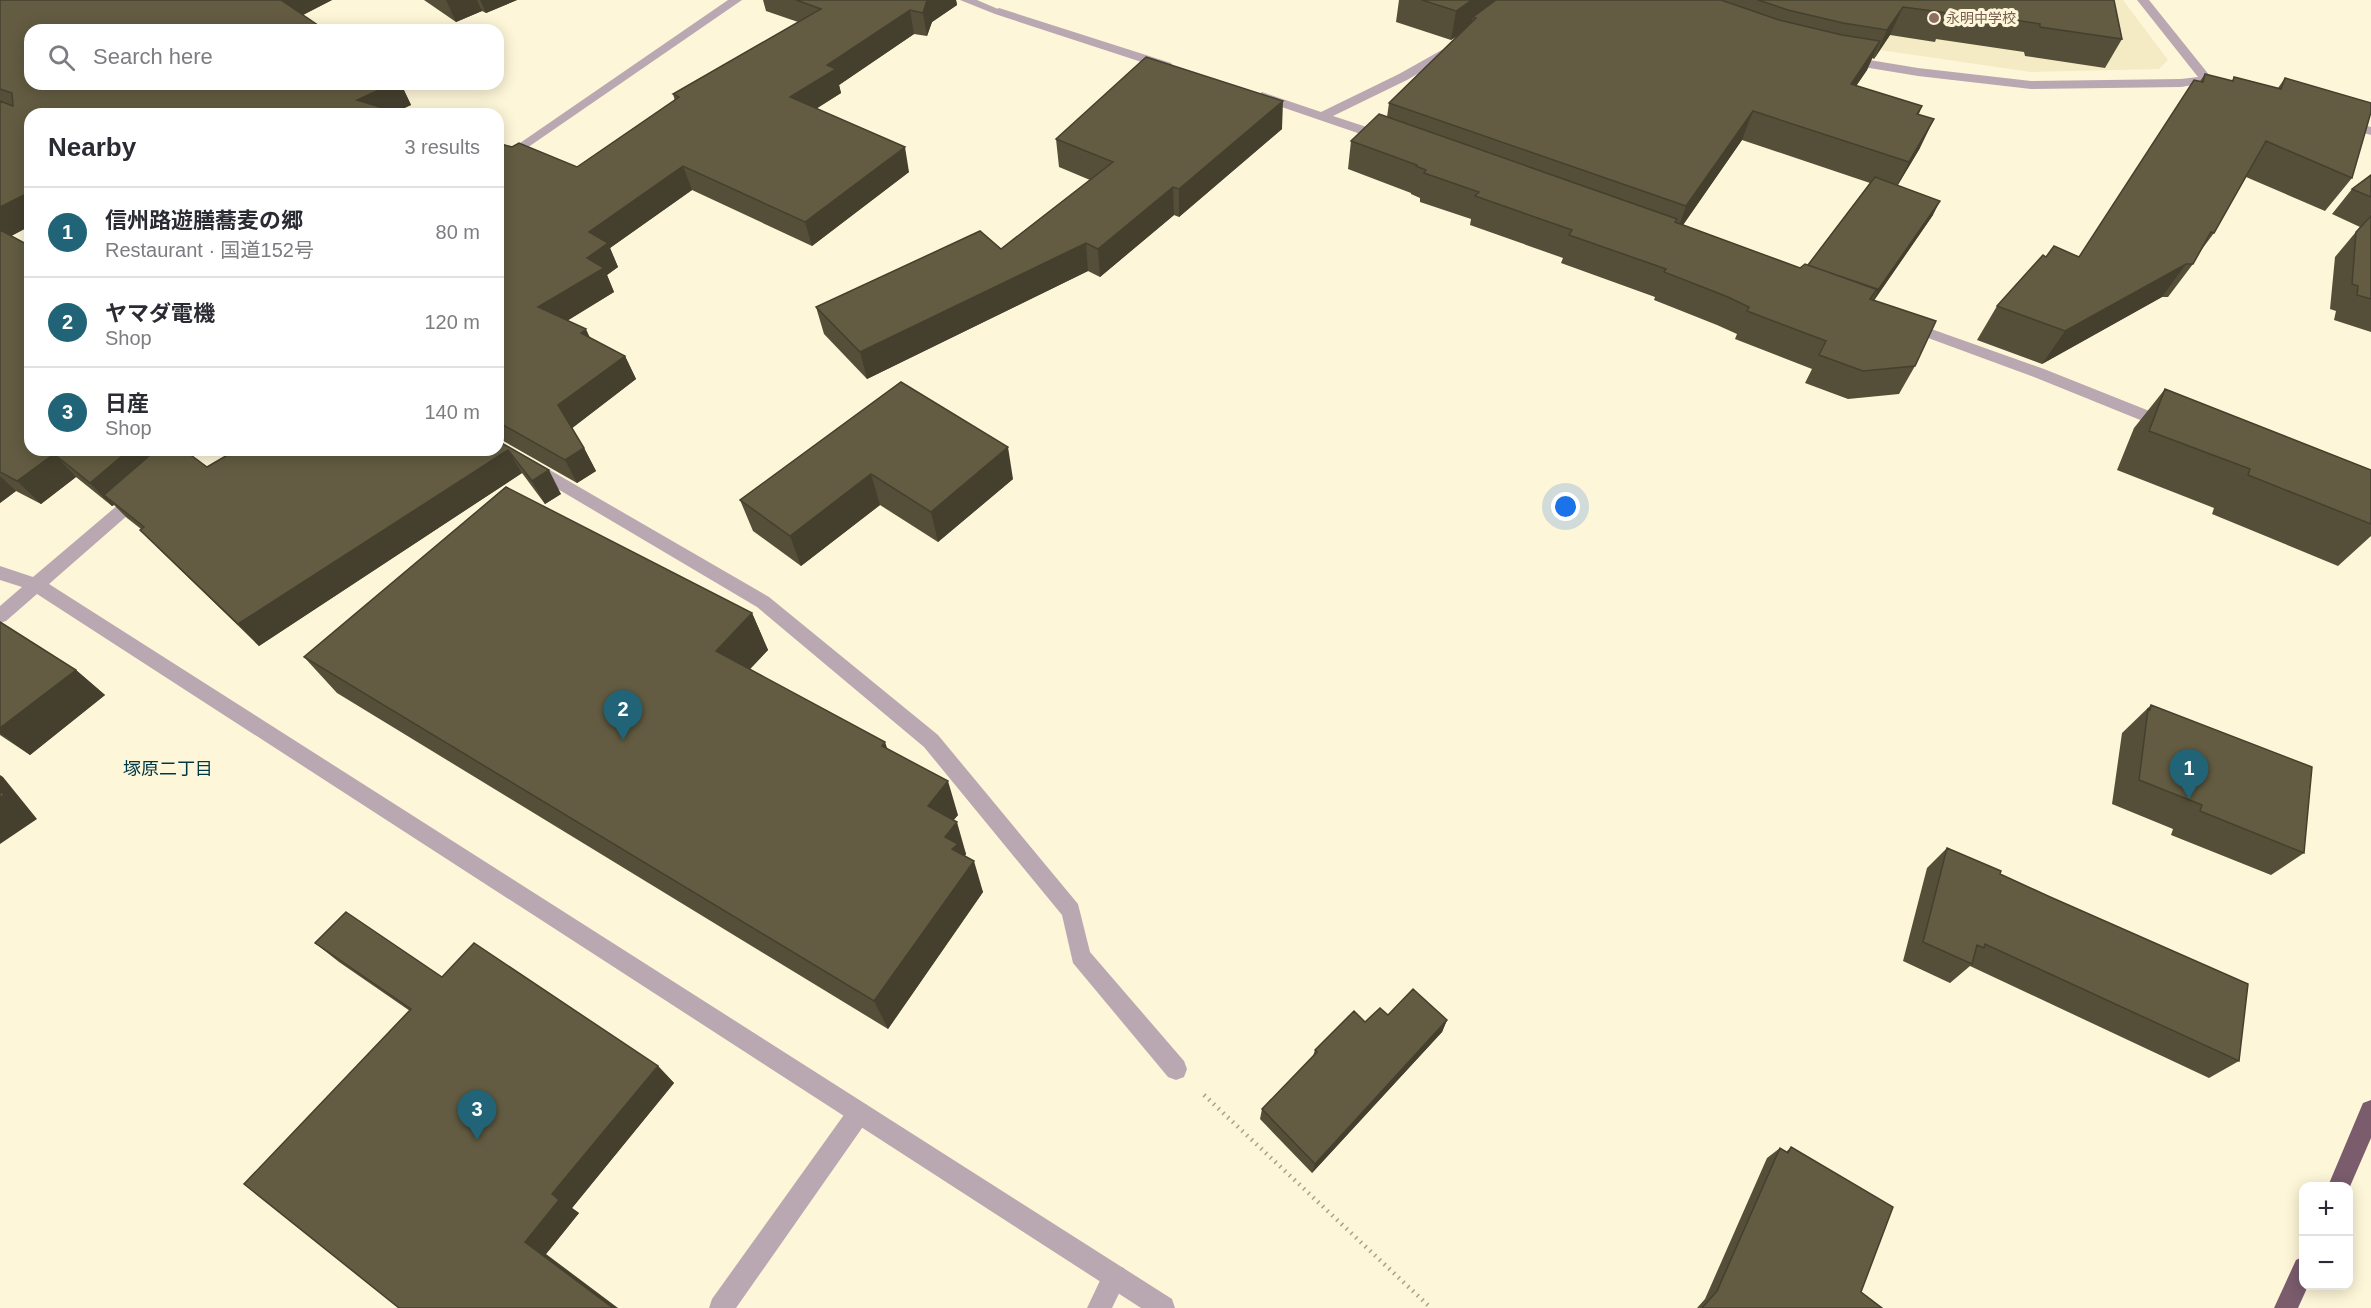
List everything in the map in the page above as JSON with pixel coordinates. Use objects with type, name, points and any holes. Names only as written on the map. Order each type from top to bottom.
[{"type":"highway","points":[[2341,1182],[2371,1111]]},
{"type":"highway","points":[[2286,1308],[2299,1279]]},
{"type":"street","points":[[504,160],[736,0]]},
{"type":"street","points":[[966,0],[1178,70]]},
{"type":"street","points":[[2143,0],[2206,79],[2226,88]]},
{"type":"street","points":[[1323,116],[1403,77],[1467,38]]},
{"type":"street","points":[[1831,58],[1918,72],[2031,85],[2181,83],[2206,79]]},
{"type":"street","points":[[1245,91],[1401,144]]},
{"type":"street","points":[[2327,119],[2371,131]]},
{"type":"street","points":[[1894,320],[2039,373],[2183,431]]},
{"type":"street","points":[[504,450],[763,602],[931,741],[1071,911],[1080,956],[1176,1069]]},
{"type":"street","points":[[0,616],[146,489]]},
{"type":"street","points":[[0,573],[37,585],[1163,1308]]},
{"type":"street","points":[[722,1308],[859,1113]]},
{"type":"street","points":[[1099,1308],[1115,1277]]},
{"type":"path","points":[[1176,1069],[1431,1308]]},
{"type":"shaded area","name":"永明中学校","points":[[1678,0],[2123,0],[2168,60],[2159,69],[2031,72],[1784,36]]},
{"type":"building","points":[[0,0],[281,0],[316,24],[24,24],[24,90],[379,90],[357,100],[383,108],[24,108],[24,195],[0,207],[0,101],[13,106],[12,93],[0,89]]},
{"type":"building","points":[[796,0],[927,0],[923,13],[910,10],[827,65],[836,69],[790,97],[905,147],[805,222],[683,166],[589,232],[608,243],[587,258],[604,268],[538,307],[586,329],[581,333],[625,356],[558,405],[584,448],[565,460],[504,425],[504,145],[512,147],[519,143],[577,167],[679,97],[673,94],[821,9]]},
{"type":"building","points":[[1422,0],[1472,0],[1456,11]]},
{"type":"building","points":[[1496,0],[1721,0],[1779,20],[1842,35],[1880,41],[1851,84],[1922,106],[1917,114],[1934,119],[1909,162],[1753,111],[1686,206],[1389,103],[1476,18],[1473,17]]},
{"type":"building","points":[[1758,0],[2114,0],[2122,39],[1948,10],[1948,13],[1903,7],[1887,30],[1843,23],[1788,10]]},
{"type":"building","points":[[1146,57],[1283,101],[1179,189],[1173,187],[1098,249],[1086,243],[860,352],[816,307],[980,231],[1001,249],[1113,162],[1056,139]]},
{"type":"building","points":[[2205,74],[2233,81],[2234,77],[2281,89],[2285,78],[2371,103],[2371,112],[2352,178],[2266,141],[2214,233],[2211,232],[2193,264],[2186,264],[2065,331],[1997,306],[2054,246],[2079,257],[2194,80],[2203,82]]},
{"type":"building","points":[[1379,114],[1677,219],[1675,222],[1800,268],[1805,264],[1877,289],[1870,299],[1936,321],[1915,366],[1863,371],[1819,355],[1826,341],[1747,311],[1749,307],[1664,272],[1666,269],[1569,235],[1572,230],[1475,196],[1479,192],[1424,173],[1426,170],[1417,165],[1351,141]]},
{"type":"building","points":[[2371,175],[2371,197],[2352,189]]},
{"type":"building","points":[[1875,177],[1940,201],[1878,290],[1808,265]]},
{"type":"building","points":[[2371,216],[2371,299],[2357,295],[2358,286],[2352,284],[2356,232]]},
{"type":"building","points":[[0,230],[24,243],[24,456],[51,456],[17,481],[0,472]]},
{"type":"building","points":[[901,382],[1008,447],[931,512],[871,474],[790,536],[740,500]]},
{"type":"building","points":[[2165,389],[2371,470],[2371,524],[2248,475],[2250,469],[2149,431]]},
{"type":"building","points":[[504,444],[549,470],[532,481],[508,450],[504,453]]},
{"type":"building","points":[[56,456],[122,456],[90,483]]},
{"type":"building","points":[[149,456],[192,456],[207,467],[226,456],[499,456],[238,624],[140,530],[144,527],[104,495]]},
{"type":"building","points":[[506,487],[752,613],[716,651],[885,742],[882,746],[948,781],[928,806],[957,822],[945,837],[958,844],[952,849],[974,861],[874,1001],[304,657]]},
{"type":"building","points":[[0,622],[76,670],[0,728]]},
{"type":"building","points":[[2151,705],[2312,767],[2304,853],[2200,811],[2202,805],[2139,780],[2148,709],[2150,710]]},
{"type":"building","points":[[1947,848],[2001,871],[2000,874],[2048,896],[2248,984],[2239,1061],[1985,944],[1984,948],[1977,945],[1972,964],[1923,942]]},
{"type":"building","points":[[346,912],[442,977],[474,943],[658,1066],[552,1194],[559,1200],[525,1242],[613,1308],[399,1308],[244,1184],[411,1009],[315,943]]},
{"type":"building","points":[[1413,989],[1447,1020],[1315,1164],[1262,1109],[1354,1011],[1365,1022],[1380,1008],[1388,1015]]},
{"type":"building","points":[[1791,1147],[1893,1207],[1861,1292],[1882,1308],[1702,1308],[1717,1291],[1780,1148],[1788,1153]]},
{"type":"place","name":"永明中学校","points":[[1934,18]]},
{"type":"place","name":"ヤマダ電機","points":[[623,740]]},
{"type":"place","name":"信州路遊膳蕎麦の郷","points":[[2189,799]]},
{"type":"place","name":"日産","points":[[477,1140]]},
{"type":"district","name":"塚原二丁目","points":[[168,769]]}]
